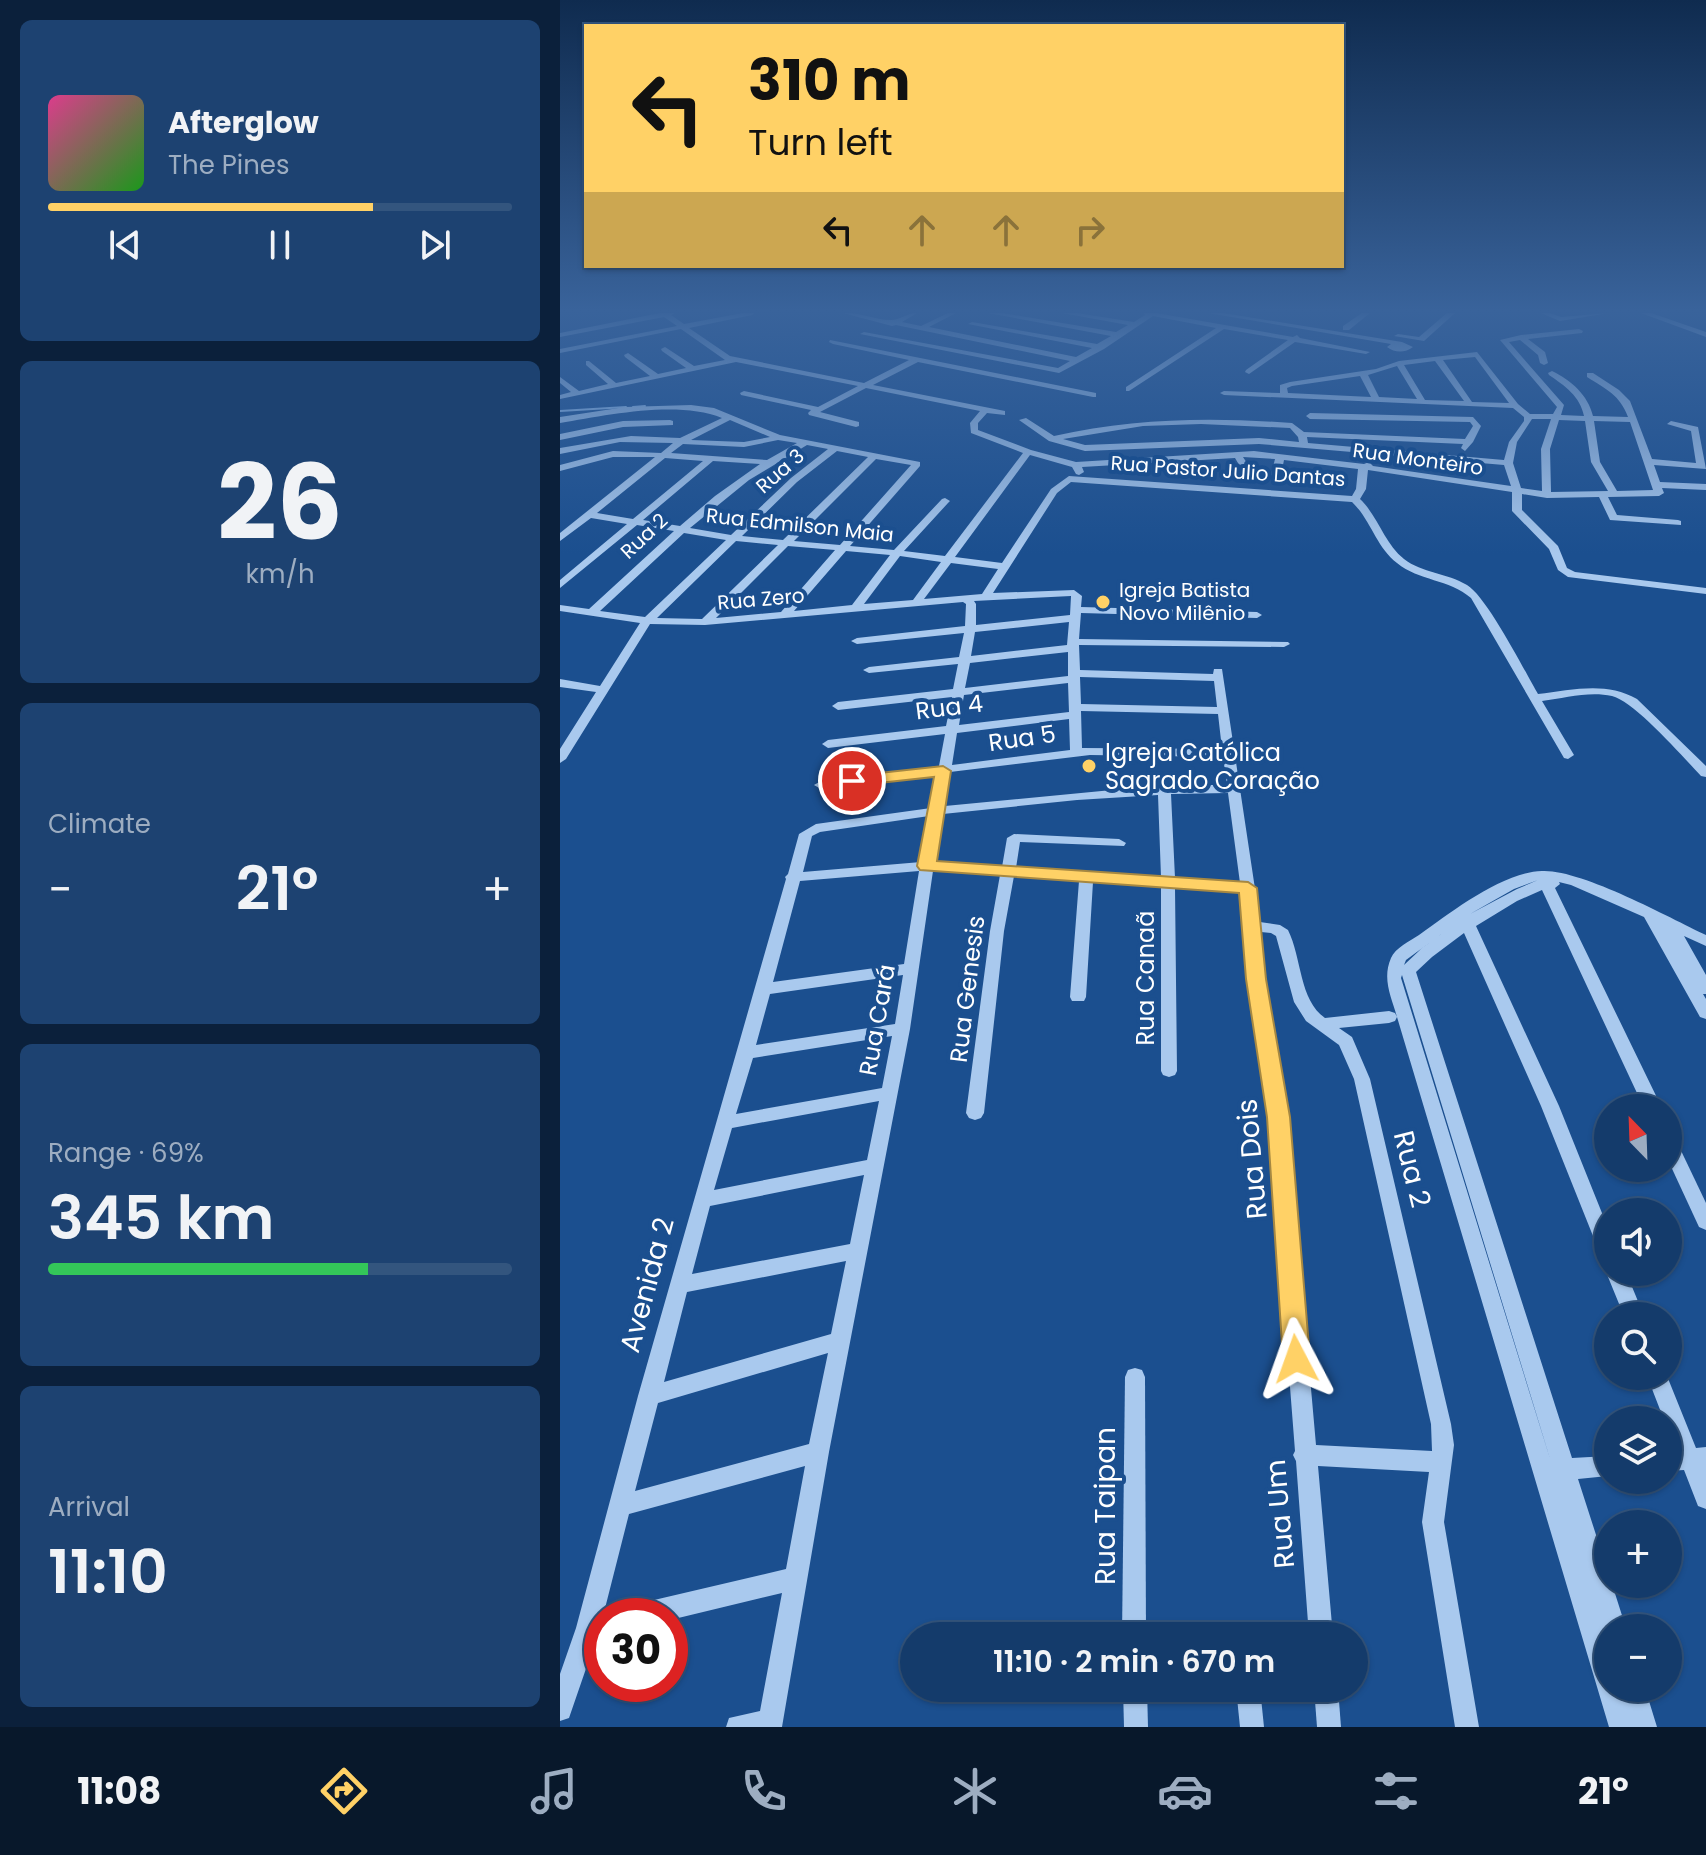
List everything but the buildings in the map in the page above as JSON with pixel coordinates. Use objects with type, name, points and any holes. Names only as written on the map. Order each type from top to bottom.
[{"type":"street","points":[[746,394],[856,424]]},
{"type":"street","points":[[817,412],[850,394]]},
{"type":"street","points":[[907,394],[1002,413]]},
{"type":"street","points":[[1086,394],[1093,395]]},
{"type":"street","points":[[1236,394],[1515,406]]},
{"type":"street","points":[[1328,394],[1330,398]]},
{"type":"street","points":[[1373,394],[1376,400]]},
{"type":"street","points":[[1418,394],[1422,401]]},
{"type":"street","points":[[1462,394],[1469,403]]},
{"type":"street","points":[[1506,394],[1528,416],[1632,420]]},
{"type":"street","points":[[1547,495],[1544,460],[1547,435],[1553,418],[1560,411],[1558,402],[1550,394]]},
{"type":"street","points":[[1579,394],[1591,418],[1594,457],[1609,495],[1613,518],[1678,523]]},
{"type":"street","points":[[1617,394],[1623,398],[1658,489]]},
{"type":"street","points":[[560,420],[670,406],[701,409],[778,437],[915,463],[917,466],[784,615]]},
{"type":"street","points":[[645,438],[701,409]]},
{"type":"street","name":"Rua Monteiro","points":[[985,410],[974,423],[974,431],[1028,452],[1076,465],[1190,462],[1237,454],[1364,468],[1547,495],[1609,495],[1706,484]]},
{"type":"street","points":[[1310,416],[1467,420],[1477,424],[1469,442],[1457,457]]},
{"type":"street","points":[[1528,416],[1528,421],[1513,442],[1508,463],[1517,490],[1517,511],[1555,550],[1564,571],[1704,592]]},
{"type":"street","points":[[560,538],[681,441],[728,418]]},
{"type":"street","points":[[1355,499],[1361,489],[1361,473],[1370,464],[1374,419]]},
{"type":"street","points":[[1023,420],[1052,439],[1085,448],[1303,438],[1371,437],[1469,442]]},
{"type":"street","points":[[1052,439],[1157,420],[1292,426],[1303,438],[1373,451],[1508,463]]},
{"type":"street","points":[[560,437],[623,424],[670,423]]},
{"type":"street","points":[[1671,424],[1695,429],[1706,484]]},
{"type":"street","points":[[714,444],[751,427]]},
{"type":"street","points":[[560,451],[608,440],[645,438],[748,446],[778,437]]},
{"type":"street","points":[[562,465],[613,454],[765,462],[804,443]]},
{"type":"street","name":"Rua 3","points":[[560,759],[647,621],[794,480],[834,449]]},
{"type":"street","points":[[915,604],[1028,452]]},
{"type":"street","points":[[1237,454],[1247,471]]},
{"type":"street","points":[[705,622],[874,456]]},
{"type":"street","points":[[1276,475],[1280,458]]},
{"type":"street","points":[[560,585],[709,460]]},
{"type":"street","points":[[1142,482],[1144,461]]},
{"type":"street","name":"Rua 2","points":[[591,613],[682,530],[765,462]]},
{"type":"street","points":[[1649,462],[1700,465]]},
{"type":"street","points":[[976,599],[1005,567],[1054,491],[1081,470],[1076,465]]},
{"type":"street","name":"Rua Pastor Julio Dantas","points":[[1069,479],[1355,499],[1398,561],[1463,586],[1475,596],[1568,755]]},
{"type":"street","points":[[854,610],[897,553],[945,501]]},
{"type":"street","name":"Rua Edmilson Maia","points":[[591,515],[733,538],[843,547],[1005,567]]},
{"type":"street","name":"Rua Zero","points":[[560,608],[647,621],[705,622],[1071,592],[1077,596],[1075,614]]},
{"type":"street","name":"Rua Cará","points":[[770,1724],[818,1452],[902,1029],[936,810],[976,599]]},
{"type":"street","points":[[857,641],[1075,614],[1257,615]]},
{"type":"street","points":[[1075,614],[1076,752]]},
{"type":"street","points":[[869,670],[965,661],[1073,645],[1284,644]]},
{"type":"street","points":[[838,706],[1076,676],[1218,675],[1253,926]]},
{"type":"street","points":[[560,683],[604,690]]},
{"type":"street","points":[[1536,698],[1597,692],[1620,694],[1633,702],[1706,773]]},
{"type":"street","name":"Rua 4","points":[[828,744],[1076,711],[1223,711]]},
{"type":"street","name":"Rua 5","points":[[821,785],[1076,752],[1229,753]]},
{"type":"street","name":"Rua Canaã","points":[[1164,789],[1169,1071]]},
{"type":"street","points":[[936,810],[1096,793],[1235,789]]},
{"type":"street","name":"Avenida 2","points":[[601,1598],[648,1396],[806,834],[822,828],[936,810]]},
{"type":"street","name":"Rua Genesis","points":[[975,1113],[997,931],[1014,838],[1119,843]]},
{"type":"street","points":[[792,877],[927,866],[1248,888]]},
{"type":"street","points":[[1078,997],[1086,875]]},
{"type":"street","points":[[1545,879],[1646,1094]]},
{"type":"street","points":[[1609,1614],[1554,1470],[1393,978],[1399,957],[1466,919],[1514,883],[1545,879],[1572,880],[1664,926],[1706,951]]},
{"type":"street","points":[[1466,919],[1550,1106],[1594,1216]]},
{"type":"street","name":"Rua 2","points":[[1253,926],[1275,928],[1283,934],[1302,1002],[1312,1017],[1346,1041],[1362,1079],[1437,1399],[1441,1424],[1441,1462],[1433,1522],[1467,1727]]},
{"type":"street","name":"Rua Dois","points":[[1253,926],[1256,979],[1278,1117],[1299,1387]]},
{"type":"street","points":[[1664,926],[1706,941]]},
{"type":"street","points":[[1664,926],[1706,989]]},
{"type":"street","points":[[1664,926],[1706,1013]]},
{"type":"street","points":[[764,989],[913,968]]},
{"type":"street","points":[[1323,1024],[1389,1017]]},
{"type":"street","points":[[746,1053],[902,1029]]},
{"type":"street","points":[[726,1122],[890,1093]]},
{"type":"street","points":[[702,1200],[874,1166]]},
{"type":"street","points":[[1682,1171],[1706,1222]]},
{"type":"street","points":[[679,1285],[857,1251]]},
{"type":"street","points":[[648,1396],[842,1340]]},
{"type":"street","name":"Rua Taipan","points":[[1134,1622],[1135,1377]]},
{"type":"street","name":"Rua Um","points":[[1299,1387],[1320,1622]]},
{"type":"street","points":[[1664,1390],[1698,1458],[1706,1498]]},
{"type":"street","points":[[620,1506],[818,1452]]},
{"type":"street","points":[[1304,1455],[1441,1462]]},
{"type":"street","points":[[1554,1470],[1594,1467]]},
{"type":"street","points":[[1554,1470],[1594,1630]]},
{"type":"street","points":[[688,1604],[795,1578]]},
{"type":"street","name":"Avenida 2","points":[[560,1709],[584,1652]]},
{"type":"street","points":[[1135,1702],[1136,1727]]},
{"type":"street","points":[[1249,1702],[1252,1727]]},
{"type":"street","points":[[1327,1702],[1329,1727]]},
{"type":"street","points":[[1613,1702],[1621,1727]]},
{"type":"street","points":[[1637,1702],[1645,1727]]},
{"type":"street","points":[[738,1727],[770,1724]]},
{"type":"waterway","points":[[633,407],[645,406]]},
{"type":"waterway","points":[[560,411],[626,407]]},
{"type":"place","name":"Igreja Batista Novo Milênio","points":[[1103,602]]},
{"type":"place","name":"Igreja Católica Sagrado Coração","points":[[1089,766]]},
{"type":"route","points":[[852,781],[943,771],[927,866],[1248,888],[1256,979],[1278,1117],[1296,1359]]}]
